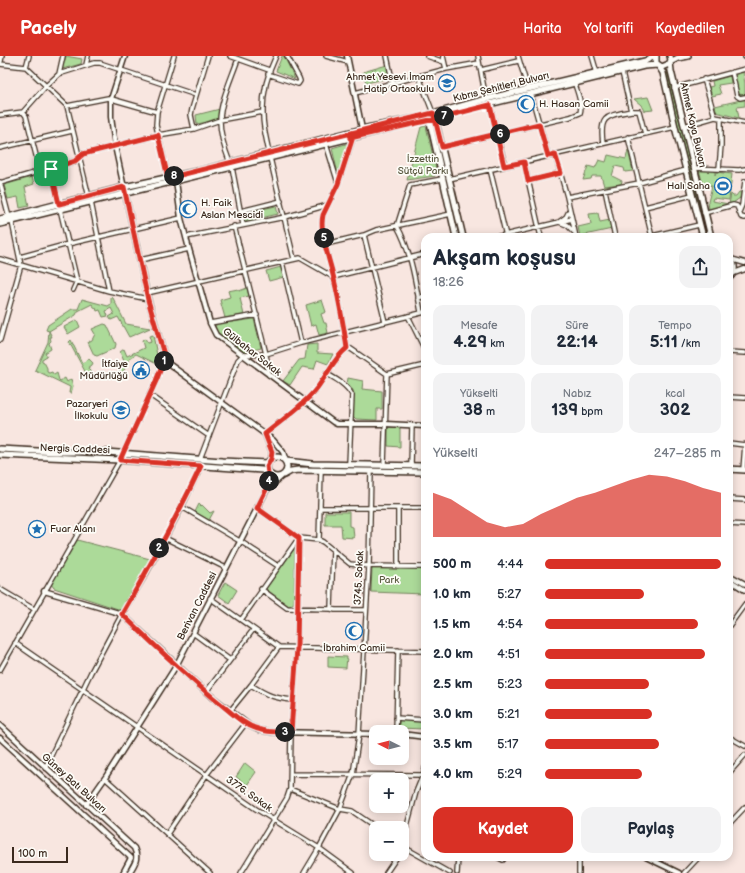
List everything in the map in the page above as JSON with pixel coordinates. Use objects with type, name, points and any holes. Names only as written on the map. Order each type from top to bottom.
[{"type":"highway","points":[[0,62],[1,56]]},
{"type":"main road","name":"Kıbrıs Şehitleri Bulvarı","points":[[0,224],[10,219],[168,178],[350,138],[431,117],[486,99],[646,61],[656,56]]},
{"type":"main road","name":"Ahmet Kaya Bulvarı","points":[[656,56],[658,65],[663,73],[702,233]]},
{"type":"main road","name":"Ahmet Kaya Bulvarı","points":[[670,56],[674,88],[710,233]]},
{"type":"main road","points":[[670,62],[678,58],[688,56]]},
{"type":"main road","name":"Kıbrıs Şehitleri Bulvarı","points":[[269,156],[362,129],[490,105],[647,66],[658,65],[665,67],[670,62]]},
{"type":"main road","points":[[431,117],[442,147],[462,233]]},
{"type":"main road","points":[[431,117],[442,179],[455,233]]},
{"type":"main road","name":"Kıbrıs Şehitleri Bulvarı","points":[[124,190],[176,181],[231,165]]},
{"type":"main road","name":"Kıbrıs Şehitleri Bulvarı","points":[[0,219],[10,219]]},
{"type":"main road","points":[[733,263],[735,267],[734,273]]},
{"type":"main road","name":"Nergis Caddesi","points":[[0,449],[122,453],[200,459],[270,461]]},
{"type":"main road","name":"Nergis Caddesi","points":[[0,455],[120,460],[262,470],[268,473]]},
{"type":"main road","points":[[421,466],[313,464],[286,461],[279,457],[270,461],[267,470],[268,473],[274,477],[282,476],[291,471],[421,472]]},
{"type":"main road","points":[[282,476],[288,469],[286,461]]},
{"type":"main road","points":[[733,469],[744,470]]},
{"type":"street","points":[[26,67],[29,56]]},
{"type":"street","points":[[59,74],[63,56]]},
{"type":"street","points":[[86,65],[88,56]]},
{"type":"street","points":[[125,56],[111,99],[111,117],[115,146],[148,300],[165,358],[170,364],[273,440],[283,452],[286,461]]},
{"type":"street","points":[[168,178],[156,125],[157,112],[174,56]]},
{"type":"street","points":[[194,129],[191,115],[208,56]]},
{"type":"street","points":[[230,56],[298,84],[300,82],[299,78],[287,56]]},
{"type":"street","points":[[276,56],[269,72],[264,95],[263,112],[269,156],[294,259]]},
{"type":"street","points":[[326,56],[348,62]]},
{"type":"street","points":[[347,56],[362,129]]},
{"type":"street","points":[[387,56],[393,84]]},
{"type":"street","points":[[427,56],[444,62]]},
{"type":"street","points":[[443,56],[446,69]]},
{"type":"street","points":[[478,56],[486,99]]},
{"type":"street","points":[[518,56],[518,61],[528,89]]},
{"type":"street","points":[[592,56],[597,73]]},
{"type":"street","points":[[238,59],[224,100],[220,120],[222,136],[231,165],[243,225]]},
{"type":"street","points":[[481,70],[518,61]]},
{"type":"street","points":[[0,62],[26,67],[67,106],[90,199],[109,291]]},
{"type":"street","points":[[0,115],[23,112],[59,74],[86,65],[100,63],[196,95]]},
{"type":"street","points":[[355,93],[446,69],[480,63]]},
{"type":"street","points":[[674,88],[745,69]]},
{"type":"street","points":[[622,72],[631,110]]},
{"type":"street","points":[[732,72],[737,96],[740,98],[745,97]]},
{"type":"street","points":[[420,77],[431,117]]},
{"type":"street","points":[[704,79],[715,117]]},
{"type":"street","points":[[442,147],[497,135],[570,117],[580,113],[580,103],[574,84]]},
{"type":"street","points":[[531,94],[548,156]]},
{"type":"street","points":[[67,106],[105,98],[157,112]]},
{"type":"street","points":[[490,105],[504,166]]},
{"type":"street","points":[[603,142],[602,134],[604,120],[610,115],[631,110],[639,111],[645,134]]},
{"type":"street","points":[[23,112],[26,116],[40,172]]},
{"type":"street","points":[[0,340],[21,265],[0,182],[51,169],[75,161],[83,154],[158,135],[194,129],[220,120],[263,112]]},
{"type":"street","points":[[684,126],[715,117],[745,123]]},
{"type":"street","points":[[719,169],[722,145],[722,118]]},
{"type":"street","points":[[449,179],[603,142],[675,127]]},
{"type":"street","points":[[0,148],[72,131]]},
{"type":"street","points":[[347,348],[322,220],[338,184],[352,140],[350,138]]},
{"type":"street","points":[[628,138],[651,233]]},
{"type":"street","points":[[326,144],[338,184]]},
{"type":"street","points":[[555,154],[575,232]]},
{"type":"street","points":[[524,162],[540,233]]},
{"type":"street","points":[[694,168],[745,169]]},
{"type":"street","points":[[51,169],[77,281],[74,290]]},
{"type":"street","points":[[490,169],[505,233]]},
{"type":"street","points":[[567,197],[639,183],[686,170]]},
{"type":"street","points":[[528,181],[561,173]]},
{"type":"street","points":[[421,306],[409,258],[402,235],[397,226],[410,185],[442,179]]},
{"type":"street","name":"Gülbahar Sokak","points":[[176,181],[181,218],[189,249],[210,323],[216,335],[332,422],[337,424],[421,426]]},
{"type":"street","points":[[739,212],[742,205],[745,181]]},
{"type":"street","points":[[605,190],[614,233]]},
{"type":"street","points":[[644,207],[692,195]]},
{"type":"street","points":[[241,211],[281,201]]},
{"type":"street","points":[[704,213],[733,205],[737,206],[741,217],[745,218]]},
{"type":"street","points":[[186,237],[234,226],[285,217],[328,206]]},
{"type":"street","points":[[559,222],[566,217],[570,210]]},
{"type":"street","points":[[326,244],[364,235],[376,230],[451,214]]},
{"type":"street","points":[[20,257],[68,244],[181,218]]},
{"type":"street","points":[[517,233],[572,219]]},
{"type":"street","points":[[559,222],[567,225],[575,232]]},
{"type":"street","points":[[664,233],[699,224]]},
{"type":"street","points":[[234,226],[257,315],[266,354],[269,376]]},
{"type":"street","points":[[364,235],[385,322]]},
{"type":"street","points":[[140,260],[189,249]]},
{"type":"street","points":[[147,293],[300,258],[334,276],[421,255]]},
{"type":"street","points":[[0,259],[109,291],[148,300]]},
{"type":"street","points":[[733,259],[745,263]]},
{"type":"street","points":[[282,262],[302,343]]},
{"type":"street","points":[[734,273],[745,269]]},
{"type":"street","points":[[200,459],[238,360],[242,356],[266,354],[302,343],[421,313]]},
{"type":"street","points":[[210,323],[257,315]]},
{"type":"street","points":[[408,316],[421,342]]},
{"type":"street","points":[[265,434],[305,401],[327,374],[338,356],[347,348]]},
{"type":"street","points":[[347,348],[351,348],[387,374],[421,366]]},
{"type":"street","points":[[733,352],[745,353]]},
{"type":"street","points":[[0,670],[120,460],[150,395],[165,358]]},
{"type":"street","points":[[327,374],[351,392],[349,464]]},
{"type":"street","points":[[384,465],[387,374]]},
{"type":"street","points":[[150,395],[209,436]]},
{"type":"street","points":[[733,397],[745,398]]},
{"type":"street","points":[[411,466],[412,425]]},
{"type":"street","points":[[265,434],[272,452],[270,461]]},
{"type":"street","points":[[733,443],[745,444],[744,470]]},
{"type":"street","points":[[45,768],[122,614],[182,507],[201,466]]},
{"type":"street","points":[[319,540],[321,471]]},
{"type":"street","name":"3745. Sokak","points":[[304,873],[340,808],[353,774],[359,735],[368,566],[371,471]]},
{"type":"street","points":[[265,493],[269,482],[268,473]]},
{"type":"street","points":[[265,493],[282,476]]},
{"type":"street","name":"Berivan Caddesi","points":[[86,805],[105,778],[176,666],[265,493]]},
{"type":"street","points":[[733,499],[745,500]]},
{"type":"street","points":[[182,507],[278,566]]},
{"type":"street","points":[[257,508],[299,538],[319,540],[333,549],[350,564],[368,566],[421,567]]},
{"type":"street","points":[[320,508],[421,508]]},
{"type":"street","points":[[398,508],[398,567]]},
{"type":"street","points":[[733,524],[745,525]]},
{"type":"street","points":[[165,538],[226,568]]},
{"type":"street","points":[[241,620],[261,589],[299,538]]},
{"type":"street","points":[[241,873],[287,798],[290,789],[291,732],[297,648],[299,538]]},
{"type":"street","points":[[331,609],[333,549]]},
{"type":"street","points":[[733,577],[745,584]]},
{"type":"street","points":[[733,582],[745,590]]},
{"type":"street","points":[[0,589],[34,609]]},
{"type":"street","points":[[261,589],[288,608],[365,610]]},
{"type":"street","points":[[44,591],[122,614],[176,666],[206,692],[246,723],[258,730],[272,732],[369,734]]},
{"type":"street","points":[[210,598],[279,647],[421,651]]},
{"type":"street","points":[[733,620],[745,604]]},
{"type":"street","points":[[206,692],[253,630]]},
{"type":"street","points":[[193,633],[230,660]]},
{"type":"street","name":"3776. Sokak","points":[[15,643],[136,728],[206,774],[273,821],[319,848],[353,873]]},
{"type":"street","points":[[230,711],[279,647]]},
{"type":"street","points":[[396,725],[398,650]]},
{"type":"street","points":[[251,685],[274,698],[293,700]]},
{"type":"street","points":[[396,718],[421,720]]},
{"type":"street","points":[[167,834],[206,774],[246,723]]},
{"type":"street","name":"Güney Batı Bulvarı","points":[[0,725],[45,768],[134,848],[137,853],[137,858],[130,873]]},
{"type":"street","points":[[409,735],[421,736]]},
{"type":"street","name":"Güney Batı Bulvarı","points":[[0,738],[132,858],[123,873]]},
{"type":"street","points":[[733,740],[745,746]]},
{"type":"street","points":[[733,768],[745,755]]},
{"type":"street","points":[[291,774],[421,775]]},
{"type":"street","points":[[105,778],[210,873]]},
{"type":"street","points":[[408,821],[416,792],[421,780]]},
{"type":"street","points":[[290,789],[352,811],[369,823]]},
{"type":"street","points":[[733,820],[745,807]]},
{"type":"street","points":[[409,850],[421,857]]},
{"type":"street","points":[[386,873],[394,861]]},
{"type":"street","points":[[429,861],[450,873]]},
{"type":"street","points":[[457,873],[458,861]]},
{"type":"street","points":[[579,861],[579,873]]},
{"type":"street","points":[[655,861],[679,873]]},
{"type":"street","points":[[684,873],[695,861]]},
{"type":"green space","points":[[66,56],[82,59],[81,64],[62,69]]},
{"type":"green space","points":[[282,56],[284,56],[295,79],[276,71]]},
{"type":"green space","points":[[387,65],[390,78],[366,83],[363,72]]},
{"type":"green space","points":[[743,71],[745,95],[739,95],[734,74]]},
{"type":"green space","points":[[665,73],[668,73],[707,233],[704,233]]},
{"type":"green space","points":[[730,76],[731,83],[718,85],[721,94],[712,96],[709,87],[713,86],[712,81]]},
{"type":"green space","points":[[648,97],[653,110],[644,111],[641,105],[634,99]]},
{"type":"green space","points":[[745,99],[745,106],[737,107],[739,118],[716,112],[715,106]]},
{"type":"green space","points":[[220,109],[218,120],[197,124],[196,115]]},
{"type":"green space","name":"İzzettin Sütçü Parkı","points":[[426,126],[437,173],[435,176],[407,180],[421,127]]},
{"type":"green space","points":[[349,143],[340,173],[338,174],[332,148]]},
{"type":"green space","points":[[628,150],[633,171],[625,172],[624,168],[615,166],[612,176],[622,181],[621,184],[604,186],[601,176],[592,176],[591,179],[583,180],[588,166],[595,168],[599,160],[606,162],[608,155],[626,159]]},
{"type":"green space","points":[[699,170],[715,171],[715,175],[716,172],[732,174],[729,200],[713,198],[712,201],[729,204],[731,194],[736,196],[739,192],[741,192],[740,198],[730,205],[709,209],[708,202],[712,186],[703,184]]},
{"type":"green space","points":[[32,177],[34,184],[25,187],[29,206],[20,208],[18,197],[8,199],[4,185]]},
{"type":"green space","points":[[276,206],[278,214],[244,222],[243,213]]},
{"type":"green space","points":[[598,213],[600,222],[610,220],[612,229],[594,233],[579,233],[578,227],[591,224],[589,214]]},
{"type":"green space","points":[[281,267],[284,277],[269,281],[266,271]]},
{"type":"green space","points":[[247,288],[249,296],[240,298],[244,315],[225,318],[220,300],[230,297],[228,291],[238,289],[239,291]]},
{"type":"green space","points":[[111,297],[113,298],[126,324],[150,328],[129,337],[118,317],[111,320],[109,317],[114,314],[111,308],[106,311],[108,316],[103,317],[100,310],[97,311],[92,304],[78,311],[76,315],[49,331],[46,330],[48,325],[72,309],[78,309],[82,299],[108,306],[111,304]]},
{"type":"green space","points":[[322,300],[326,312],[321,314],[324,323],[326,323],[328,333],[319,335],[316,324],[311,326],[306,305]]},
{"type":"green space","points":[[254,319],[261,348],[244,353],[217,333],[214,328],[217,324]]},
{"type":"green space","points":[[77,320],[80,327],[68,334],[64,327]]},
{"type":"green space","points":[[104,324],[107,325],[116,344],[115,348],[97,356],[94,355],[88,342],[92,340],[95,334],[92,329]]},
{"type":"green space","points":[[49,331],[52,337],[50,337],[51,341],[49,343],[51,349],[45,353],[47,356],[42,359],[42,361],[47,368],[47,372],[52,372],[54,375],[57,373],[60,381],[65,378],[67,382],[71,379],[73,386],[71,393],[69,393],[70,387],[35,370],[48,342]]},
{"type":"green space","points":[[153,335],[158,360],[157,364],[136,354],[130,358],[122,374],[115,366],[124,361],[120,352],[124,349],[127,356],[144,348],[142,341],[145,339],[147,343],[151,342],[149,336]]},
{"type":"green space","points":[[71,340],[82,363],[89,359],[93,363],[88,368],[91,373],[87,375],[69,342]]},
{"type":"green space","points":[[317,344],[317,353],[333,354],[328,364],[317,360],[314,369],[302,367],[290,385],[283,381],[299,360],[305,359],[307,345]]},
{"type":"green space","points":[[348,378],[363,381],[362,389],[382,391],[382,409],[377,409],[377,420],[356,419],[353,416],[353,390],[347,385]]},
{"type":"green space","points":[[388,428],[400,428],[400,447],[388,446]]},
{"type":"green space","points":[[199,504],[210,513],[214,511],[209,520],[195,512]]},
{"type":"green space","points":[[325,512],[349,512],[349,526],[353,527],[354,538],[342,537],[341,525],[325,525]]},
{"type":"green space","points":[[77,540],[150,559],[121,610],[54,588],[51,584]]},
{"type":"green space","points":[[295,548],[294,603],[289,606],[266,589]]},
{"type":"green space","name":"Park","points":[[372,568],[421,569],[421,594],[371,592]]},
{"type":"green space","points":[[225,582],[237,590],[229,603],[218,595]]},
{"type":"green space","points":[[328,656],[347,657],[346,668],[328,667]]},
{"type":"green space","points":[[399,720],[421,722],[421,729],[409,728],[409,725],[399,725]]},
{"type":"green space","points":[[245,763],[256,772],[247,785],[236,777]]},
{"type":"place","name":"Ahmet Yesevi İmam Hatip Ortaokulu","points":[[447,83]]},
{"type":"place","name":"H. Hasan Camii","points":[[526,104]]},
{"type":"place","name":"Halı Saha","points":[[723,186]]},
{"type":"place","name":"H. Faik Aslan Mescidi","points":[[188,209]]},
{"type":"place","name":"İtfaiye Müdürlüğü","points":[[141,370]]},
{"type":"place","name":"Pazaryeri İlkokulu","points":[[121,410]]},
{"type":"place","name":"Fuar Alanı","points":[[37,529]]},
{"type":"place","name":"İbrahim Camii","points":[[354,631]]},
{"type":"route","points":[[51,169],[59,204],[124,187],[148,300],[165,358],[120,460],[201,466],[182,507],[146,574],[122,614],[176,666],[237,717],[258,730],[291,732],[297,648],[299,538],[257,508],[269,482],[267,466],[271,459],[272,452],[265,434],[305,401],[316,389],[338,356],[347,348],[334,276],[323,233],[322,220],[338,184],[352,140],[350,138],[435,119],[442,147],[497,135],[539,124],[548,156],[555,154],[561,173],[528,181],[524,162],[504,166],[497,135],[490,105],[435,119],[433,113],[422,117],[374,126],[168,178],[158,135],[83,154],[75,161],[51,169]]}]
